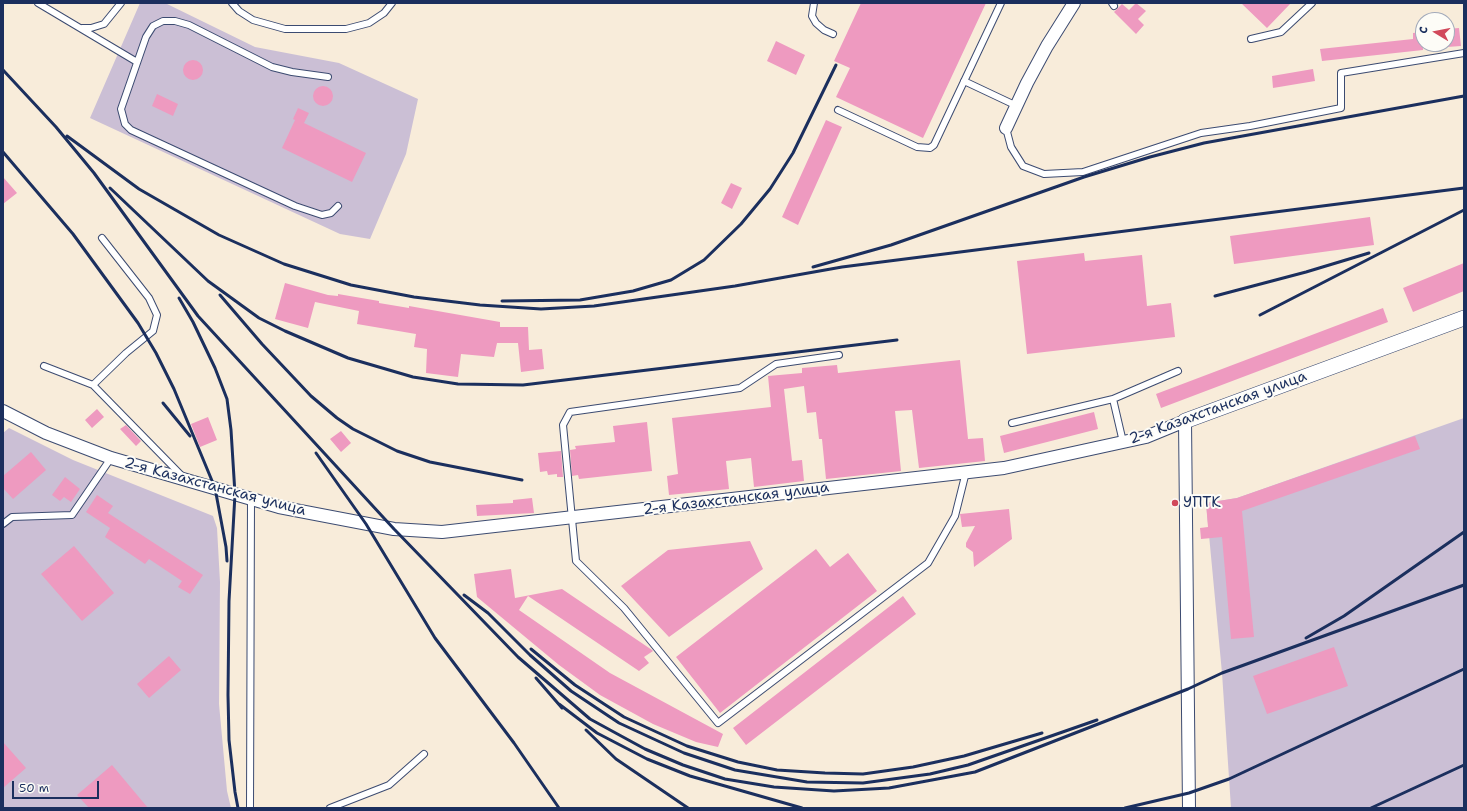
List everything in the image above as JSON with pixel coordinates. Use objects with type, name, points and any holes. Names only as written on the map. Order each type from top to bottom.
[{"type":"street","points":[[1006,128],[1047,46],[1074,3]]},
{"type":"street","name":"2-я Казахстанская улица","points":[[3,411],[46,433],[112,458],[280,507],[387,528],[442,532],[1004,468],[1146,437],[1185,421],[1464,318]]},
{"type":"street","points":[[1185,421],[1188,808]]},
{"type":"lane","points":[[38,3],[136,62]]},
{"type":"lane","points":[[80,28],[91,28],[104,24],[121,3]]},
{"type":"lane","points":[[232,3],[239,11],[253,20],[284,29],[346,29],[369,23],[384,13],[392,3]]},
{"type":"lane","points":[[814,3],[812,16],[816,23],[824,30],[833,34]]},
{"type":"lane","points":[[838,110],[917,147],[930,148],[934,145],[1001,3]]},
{"type":"lane","points":[[1252,39],[1281,32],[1312,3]]},
{"type":"lane","points":[[328,77],[292,72],[272,67],[189,25],[175,21],[162,21],[153,26],[146,36],[121,109],[125,124],[131,130],[295,206],[322,215],[331,213],[338,206]]},
{"type":"lane","points":[[1006,128],[1011,147],[1023,166],[1044,174],[1083,172],[1201,132],[1250,126],[1341,108],[1340,73],[1464,54]]},
{"type":"lane","points":[[964,81],[1017,106]]},
{"type":"lane","points":[[93,385],[126,353],[154,331],[157,315],[149,298],[102,238]]},
{"type":"lane","points":[[839,355],[776,364],[740,388],[570,412],[563,425],[576,561],[624,608],[718,723],[928,563],[955,516],[966,472]]},
{"type":"lane","points":[[44,366],[93,385],[186,480]]},
{"type":"lane","points":[[1012,424],[1112,399],[1178,371]]},
{"type":"lane","points":[[1112,399],[1123,442]]},
{"type":"lane","points":[[3,524],[12,517],[72,515],[112,458]]},
{"type":"lane","points":[[250,808],[251,499]]},
{"type":"lane","points":[[330,808],[388,785],[424,754]]},
{"type":"shaded area","points":[[140,3],[165,3],[255,47],[339,63],[418,99],[406,154],[370,239],[340,234],[90,118]]},
{"type":"shaded area","points":[[1464,418],[1464,808],[1231,808],[1222,673],[1206,503],[1237,498]]},
{"type":"shaded area","points":[[9,428],[73,460],[213,516],[217,528],[220,582],[219,704],[227,791],[231,808],[3,808],[3,433]]},
{"type":"building","points":[[861,3],[986,3],[923,138],[836,97],[850,68],[834,61]]},
{"type":"building","points":[[1136,3],[1146,11],[1138,19],[1144,25],[1136,34],[1114,12],[1122,4],[1129,10]]},
{"type":"building","points":[[1241,3],[1291,3],[1267,28]]},
{"type":"building","points":[[1455,28],[1459,28],[1461,46],[1455,46]]},
{"type":"building","points":[[1413,33],[1415,33],[1415,51],[1322,61],[1320,49],[1413,39]]},
{"type":"building","points":[[776,41],[805,55],[796,75],[767,61]]},
{"type":"building","points":[[189,60],[197,60],[203,66],[203,74],[197,80],[189,80],[183,74],[183,66]]},
{"type":"building","points":[[1313,69],[1315,81],[1273,88],[1272,76]]},
{"type":"building","points":[[319,86],[327,86],[333,92],[333,100],[327,106],[319,106],[313,100],[313,92]]},
{"type":"building","points":[[157,94],[178,104],[173,116],[152,106]]},
{"type":"building","points":[[298,108],[309,113],[304,123],[366,153],[352,182],[282,148],[295,120],[293,119]]},
{"type":"building","points":[[826,120],[842,127],[798,225],[782,217]]},
{"type":"building","points":[[3,177],[17,193],[3,204]]},
{"type":"building","points":[[731,183],[742,188],[732,209],[721,203]]},
{"type":"building","points":[[1370,217],[1374,245],[1234,264],[1230,236]]},
{"type":"building","points":[[1084,253],[1085,261],[1142,255],[1147,306],[1171,303],[1175,337],[1027,354],[1017,261]]},
{"type":"building","points":[[1464,263],[1464,291],[1413,312],[1403,288]]},
{"type":"building","points":[[285,283],[328,295],[338,296],[338,294],[379,301],[379,303],[409,308],[409,306],[500,322],[500,327],[528,327],[529,350],[542,349],[544,369],[521,372],[518,343],[497,343],[494,357],[461,354],[458,377],[426,373],[427,349],[414,347],[416,334],[357,324],[359,311],[315,302],[308,328],[275,319]]},
{"type":"building","points":[[1383,308],[1388,322],[1161,408],[1156,394]]},
{"type":"building","points":[[960,360],[968,439],[983,438],[985,461],[919,468],[912,410],[895,411],[901,471],[826,479],[822,439],[819,439],[816,412],[807,413],[804,386],[784,389],[792,461],[802,460],[804,481],[754,487],[751,458],[726,461],[729,489],[669,495],[667,476],[678,474],[672,418],[771,407],[768,376],[802,373],[802,368],[837,365],[838,373]]},
{"type":"building","points":[[97,409],[104,417],[92,428],[85,420]]},
{"type":"building","points":[[1094,412],[1098,429],[1004,453],[1000,436]]},
{"type":"building","points":[[208,417],[217,440],[200,447],[191,424]]},
{"type":"building","points":[[647,422],[652,471],[579,479],[578,475],[572,476],[570,450],[576,449],[575,446],[615,442],[613,426]]},
{"type":"building","points":[[126,425],[141,441],[136,446],[120,429]]},
{"type":"building","points":[[341,431],[351,443],[341,452],[330,439]]},
{"type":"building","points":[[1415,436],[1420,449],[1242,511],[1254,637],[1231,639],[1222,537],[1201,539],[1200,528],[1208,527],[1206,503],[1237,498]]},
{"type":"building","points":[[561,451],[563,477],[557,477],[557,474],[548,475],[547,471],[540,472],[538,453]]},
{"type":"building","points":[[31,452],[46,470],[13,499],[3,488],[3,476]]},
{"type":"building","points":[[65,477],[80,489],[71,502],[64,497],[60,501],[52,495]]},
{"type":"building","points":[[97,495],[113,506],[108,513],[203,575],[190,594],[178,587],[182,581],[149,559],[145,564],[105,537],[110,528],[86,512]]},
{"type":"building","points":[[532,498],[534,513],[477,516],[476,505],[513,503],[513,500]]},
{"type":"building","points":[[1009,509],[1012,539],[974,567],[973,552],[966,547],[966,543],[975,526],[962,527],[960,514]]},
{"type":"building","points":[[750,541],[763,569],[669,637],[621,586],[668,550]]},
{"type":"building","points":[[74,546],[114,593],[82,621],[41,574]]},
{"type":"building","points":[[816,549],[830,567],[848,553],[877,591],[720,713],[676,657]]},
{"type":"building","points":[[511,569],[515,598],[562,589],[652,650],[653,651],[644,657],[649,663],[639,671],[528,596],[519,610],[610,673],[723,734],[718,747],[696,742],[653,724],[600,695],[559,665],[477,597],[474,574]]},
{"type":"building","points":[[903,596],[916,614],[746,745],[733,728]]},
{"type":"building","points":[[1334,647],[1348,686],[1267,714],[1253,676]]},
{"type":"building","points":[[169,656],[181,670],[149,698],[137,684]]},
{"type":"building","points":[[3,742],[26,768],[3,788]]},
{"type":"building","points":[[112,765],[148,808],[89,808],[77,795]]},
{"type":"railway","points":[[502,301],[580,300],[633,291],[671,280],[704,260],[741,224],[770,189],[793,153],[836,65]]},
{"type":"railway","points":[[3,70],[56,127],[94,173],[198,316],[394,529],[518,657],[590,719],[645,749],[683,765],[725,779],[774,787],[834,791],[889,788],[975,772],[1188,689],[1222,673],[1464,585]]},
{"type":"railway","points":[[813,267],[891,245],[1084,177],[1150,157],[1204,143],[1464,96]]},
{"type":"railway","points":[[67,136],[139,189],[219,235],[284,264],[351,285],[414,297],[480,305],[541,309],[594,306],[735,286],[842,267],[1464,188]]},
{"type":"railway","points":[[3,152],[73,234],[138,323],[156,353],[174,389],[215,488],[226,547],[227,561]]},
{"type":"railway","points":[[110,188],[208,281],[259,318],[348,358],[413,377],[458,384],[523,385],[897,340]]},
{"type":"railway","points":[[1260,315],[1464,210]]},
{"type":"railway","points":[[1215,296],[1306,272],[1369,253]]},
{"type":"railway","points":[[220,295],[262,344],[311,396],[337,418],[353,429],[397,451],[430,462],[522,480]]},
{"type":"railway","points":[[179,298],[193,322],[215,368],[227,399],[231,430],[235,494],[229,601],[228,695],[229,740],[238,808]]},
{"type":"railway","points":[[163,403],[190,436]]},
{"type":"railway","points":[[316,453],[366,524],[435,638],[514,743],[559,808]]},
{"type":"railway","points":[[1306,638],[1344,616],[1464,532]]},
{"type":"railway","points":[[464,595],[488,613],[530,655],[571,691],[619,723],[684,753],[735,770],[807,782],[863,783],[930,774],[968,765],[1097,720]]},
{"type":"railway","points":[[531,649],[575,685],[624,717],[687,746],[738,762],[777,770],[863,774],[913,767],[964,756],[1042,733]]},
{"type":"railway","points":[[1125,808],[1189,793],[1229,779],[1464,669]]},
{"type":"railway","points":[[536,678],[562,708]]},
{"type":"railway","points":[[559,704],[597,733],[647,759],[690,776],[802,808]]},
{"type":"railway","points":[[586,730],[616,759],[688,808]]},
{"type":"railway","points":[[1371,808],[1464,765]]},
{"type":"place","name":"УПТК","points":[[1175,503]]}]
